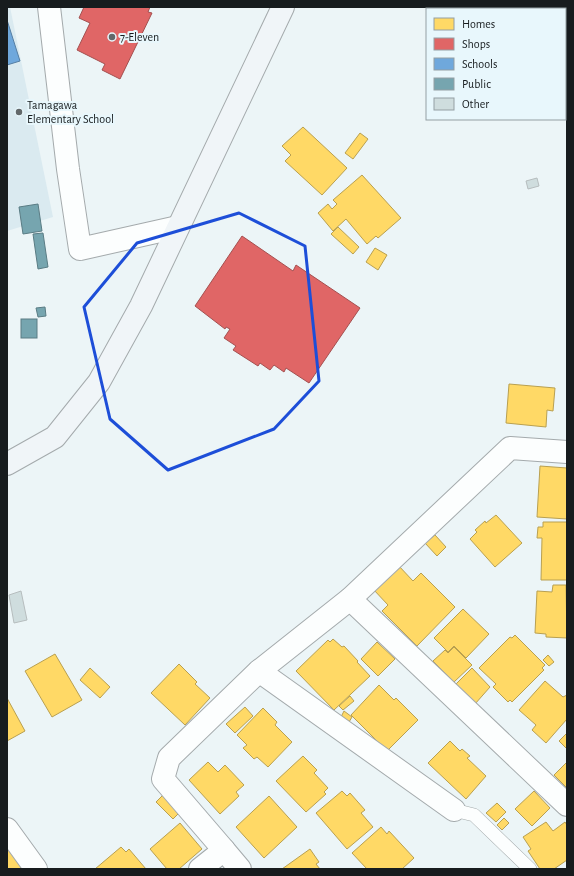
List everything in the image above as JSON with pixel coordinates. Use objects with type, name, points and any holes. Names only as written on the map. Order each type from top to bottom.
[{"type":"street","points":[[49,7],[68,169],[80,249],[178,227]]},
{"type":"street","points":[[7,464],[55,437],[99,382],[141,306],[283,7]]},
{"type":"street","points":[[240,869],[163,779],[169,758],[259,671],[350,599],[510,448],[567,452]]},
{"type":"street","points":[[350,599],[567,805]]},
{"type":"street","points":[[259,671],[454,810]]},
{"type":"street","points":[[7,829],[36,869]]},
{"type":"street","points":[[200,869],[224,850]]},
{"type":"lane","points":[[454,810],[474,815],[530,869]]},
{"type":"highlighted area","points":[[239,213],[305,246],[319,381],[274,429],[168,470],[110,419],[84,307],[137,243]]},
{"type":"shaded area","name":"Tamagawa Elementary School","points":[[7,7],[10,7],[53,217],[7,231]]},
{"type":"building: Homes","points":[[303,127],[347,168],[322,195],[285,161],[291,155],[282,146]]},
{"type":"building: Homes","points":[[360,133],[368,139],[353,159],[345,153]]},
{"type":"building: Homes","points":[[362,175],[401,218],[378,238],[376,236],[367,244],[346,219],[333,231],[318,213],[328,204],[332,209],[337,204],[333,200]]},
{"type":"building: Homes","points":[[338,227],[359,247],[353,254],[331,234]]},
{"type":"building: Homes","points":[[375,248],[387,255],[378,270],[366,262]]},
{"type":"building: Homes","points":[[509,384],[555,388],[553,411],[547,410],[546,427],[506,423]]},
{"type":"building: Homes","points":[[540,466],[567,468],[567,519],[537,517]]},
{"type":"building: Homes","points":[[496,515],[522,543],[495,567],[470,539],[477,532],[475,530],[485,521],[486,523]]},
{"type":"building: Homes","points":[[543,522],[567,522],[567,580],[541,580],[542,538],[537,538],[538,527],[543,527]]},
{"type":"building: Homes","points":[[435,535],[446,547],[437,556],[425,543]]},
{"type":"building: Homes","points":[[398,565],[413,581],[421,573],[455,607],[417,646],[382,611],[388,605],[373,589]]},
{"type":"building: Homes","points":[[553,585],[566,585],[567,638],[546,637],[546,634],[535,633],[537,591],[552,592]]},
{"type":"building: Homes","points":[[463,609],[489,634],[466,658],[454,646],[448,652],[434,638]]},
{"type":"building: Homes","points":[[515,635],[545,665],[542,668],[544,670],[512,702],[510,700],[508,702],[493,687],[496,684],[479,668],[510,637],[512,638]]},
{"type":"building: Homes","points":[[333,639],[342,647],[344,646],[370,676],[334,710],[296,671],[328,640],[330,642]]},
{"type":"building: Homes","points":[[377,642],[395,659],[378,676],[361,659]]},
{"type":"building: Homes","points":[[454,647],[472,665],[454,682],[433,661],[445,650],[448,653]]},
{"type":"building: Homes","points":[[55,654],[82,700],[52,717],[25,671]]},
{"type":"building: Homes","points":[[548,655],[554,662],[549,666],[543,660]]},
{"type":"building: Homes","points":[[179,664],[197,682],[195,684],[210,698],[185,725],[151,693]]},
{"type":"building: Homes","points":[[90,668],[110,687],[100,698],[80,680]]},
{"type":"building: Homes","points":[[472,668],[490,687],[475,704],[456,684]]},
{"type":"building: Homes","points":[[545,681],[563,697],[567,695],[567,719],[546,743],[532,730],[536,725],[519,710]]},
{"type":"building: Homes","points":[[379,685],[394,700],[396,698],[418,720],[387,751],[351,715]]},
{"type":"building: Homes","points":[[350,696],[354,701],[343,710],[339,706]]},
{"type":"building: Homes","points":[[7,698],[25,731],[7,741]]},
{"type":"building: Homes","points":[[245,707],[253,716],[235,733],[226,724]]},
{"type":"building: Homes","points":[[263,708],[277,722],[275,725],[292,742],[268,767],[257,757],[254,759],[243,748],[247,745],[237,735]]},
{"type":"building: Homes","points":[[344,711],[352,717],[349,722],[341,717]]},
{"type":"building: Homes","points":[[567,733],[567,749],[559,741]]},
{"type":"building: Homes","points":[[450,741],[460,751],[462,749],[470,756],[467,758],[486,776],[466,799],[428,763]]},
{"type":"building: Homes","points":[[303,756],[317,770],[314,773],[328,788],[324,792],[326,794],[306,812],[276,781]]},
{"type":"building: Homes","points":[[208,762],[218,772],[225,765],[244,785],[236,792],[239,796],[220,814],[189,780]]},
{"type":"building: Homes","points":[[567,762],[567,788],[554,775]]},
{"type":"building: Homes","points":[[342,791],[347,796],[350,793],[365,810],[361,813],[373,827],[347,849],[316,813]]},
{"type":"building: Homes","points":[[534,791],[550,808],[532,826],[515,809]]},
{"type":"building: Homes","points":[[163,795],[179,813],[173,819],[156,802]]},
{"type":"building: Homes","points":[[269,796],[297,827],[264,858],[236,827]]},
{"type":"building: Homes","points":[[497,803],[506,812],[496,822],[486,813]]},
{"type":"building: Homes","points":[[504,818],[509,823],[502,830],[497,825]]},
{"type":"building: Homes","points":[[546,822],[553,831],[565,822],[567,825],[567,860],[554,869],[540,869],[528,851],[531,849],[523,837]]},
{"type":"building: Homes","points":[[180,823],[202,849],[179,869],[167,869],[150,849]]},
{"type":"building: Homes","points":[[381,827],[387,834],[389,831],[414,858],[402,869],[367,869],[352,853]]},
{"type":"building: Homes","points":[[121,847],[126,852],[129,849],[146,869],[95,869]]},
{"type":"building: Homes","points":[[7,849],[14,851],[26,869],[7,869]]},
{"type":"building: Homes","points":[[310,849],[319,862],[316,864],[320,869],[282,869]]},
{"type":"building: Shops","name":"7-Eleven","points":[[84,7],[150,7],[148,12],[152,13],[120,79],[102,70],[105,64],[77,50],[90,23],[79,18]]},
{"type":"building: Shops","points":[[242,236],[293,271],[296,265],[360,308],[309,383],[286,368],[284,372],[274,365],[270,370],[260,363],[258,366],[233,350],[236,346],[224,338],[230,329],[226,327],[225,329],[195,306]]},
{"type":"building: Schools","points":[[7,20],[20,61],[7,65]]},
{"type":"building: Public","points":[[38,204],[42,231],[23,234],[19,207]]},
{"type":"building: Public","points":[[43,233],[48,267],[38,269],[33,234]]},
{"type":"building: Public","points":[[45,307],[46,316],[38,317],[36,308]]},
{"type":"building: Public","points":[[21,319],[37,319],[37,338],[21,338]]},
{"type":"building: Other","points":[[537,178],[539,186],[528,189],[526,181]]},
{"type":"building: Other","points":[[21,591],[27,620],[14,623],[9,595]]},
{"type":"place","name":"7-Eleven","points":[[112,37]]},
{"type":"place","name":"Tamagawa Elementary School","points":[[19,112]]}]
